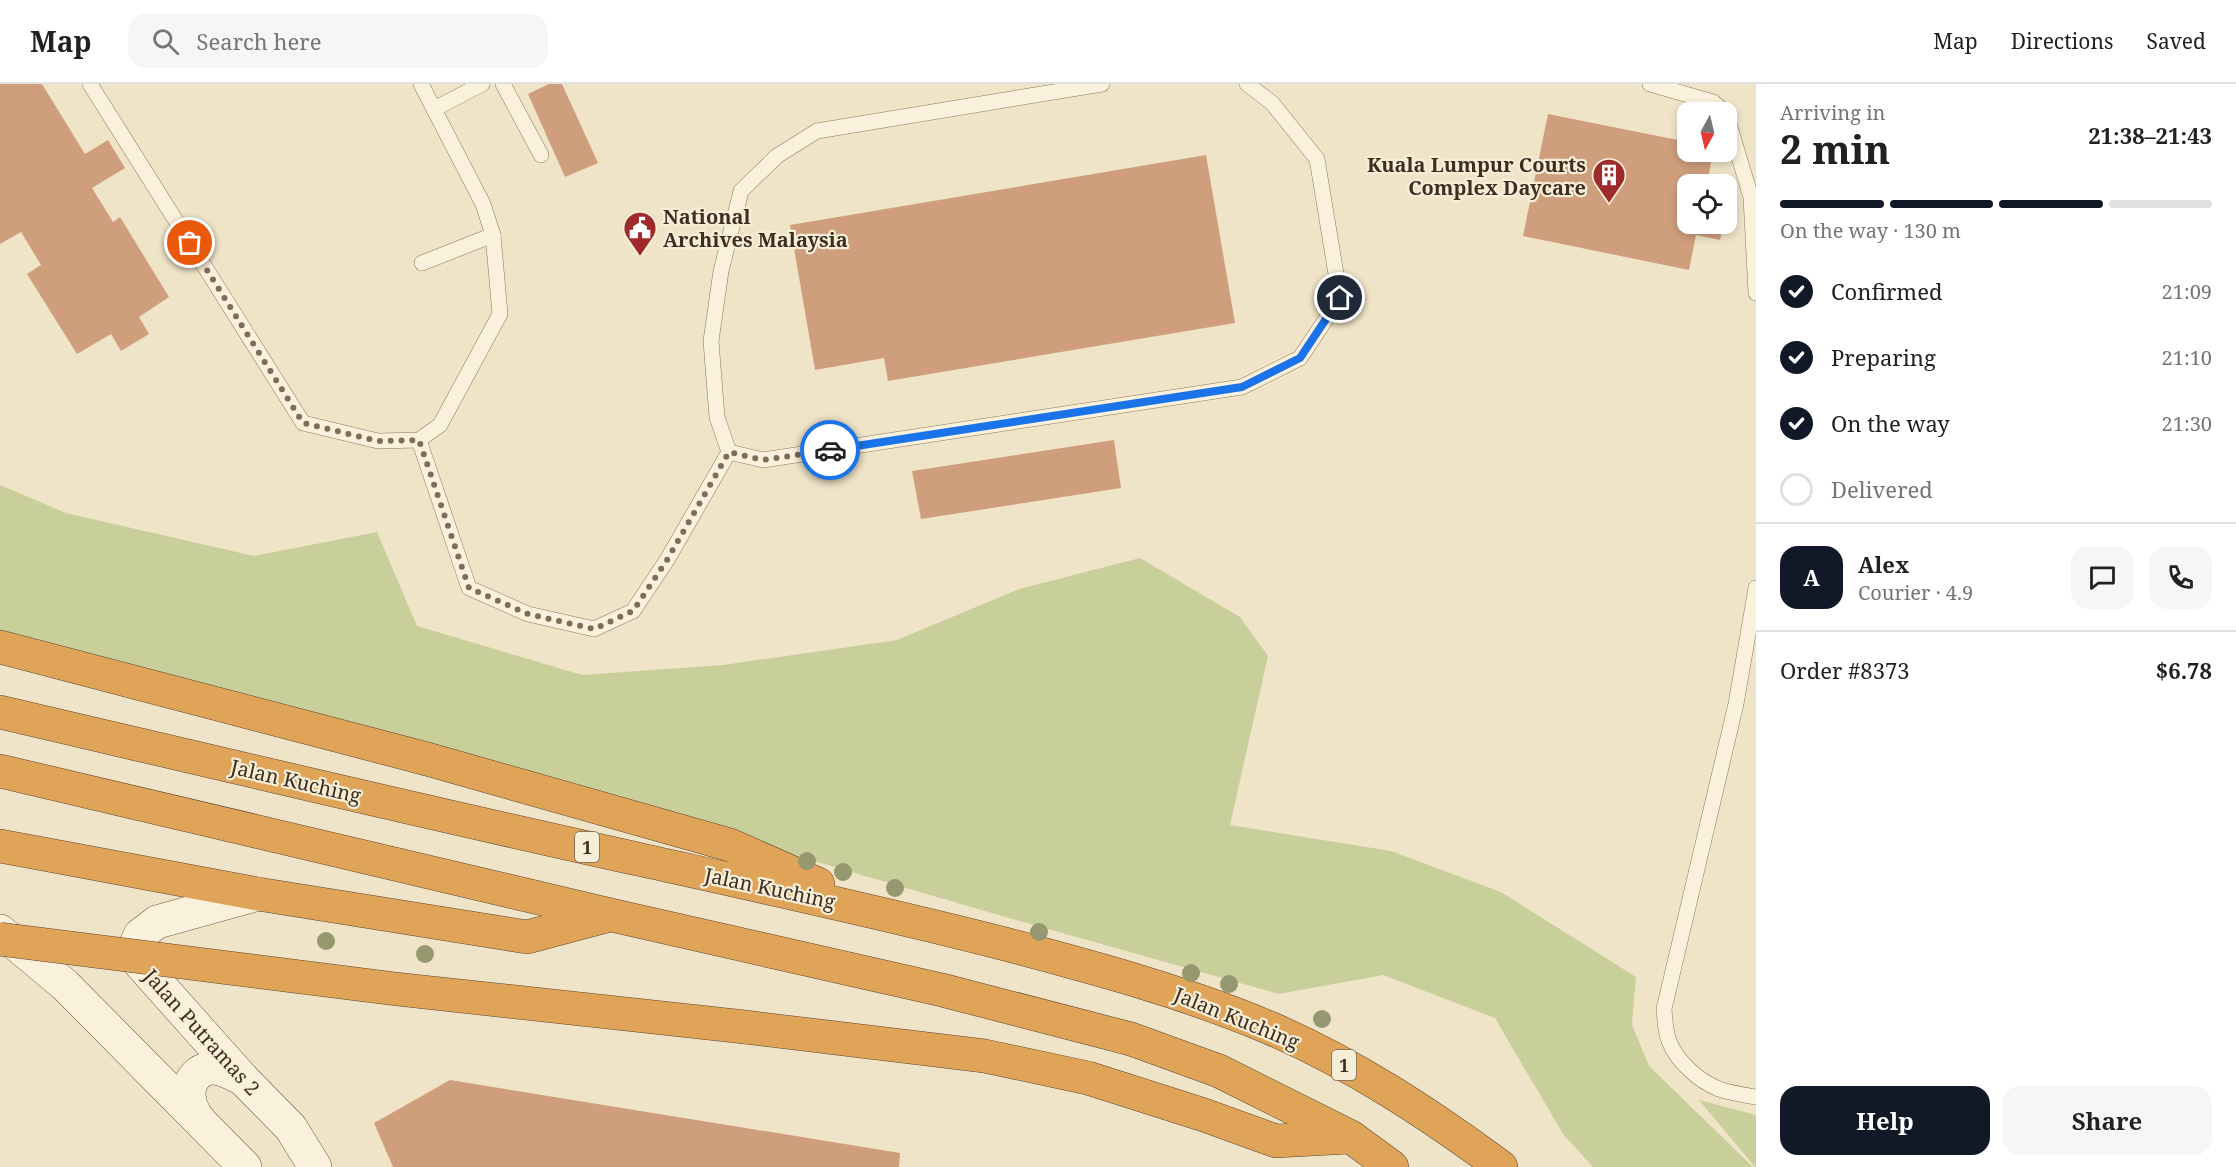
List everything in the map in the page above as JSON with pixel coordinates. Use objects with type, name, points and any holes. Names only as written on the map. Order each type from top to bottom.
[{"type":"highway","points":[[0,647],[427,759],[730,845],[880,912]]},
{"type":"highway","name":"Jalan Kuching","points":[[0,712],[637,859],[880,912],[1171,990],[1271,1029],[1377,1082],[1501,1167]]},
{"type":"highway","points":[[0,771],[611,915],[942,990],[1131,1039],[1219,1071],[1352,1137],[1392,1167]]},
{"type":"highway","points":[[0,846],[258,894],[527,937],[611,915]]},
{"type":"highway","points":[[4,938],[396,989],[745,1027],[996,1058],[1088,1078],[1276,1141],[1352,1137]]},
{"type":"street","name":"Jalan Putramas 2","points":[[258,894],[157,921],[140,935],[134,948],[137,960],[243,1079],[291,1128],[315,1167]]},
{"type":"street","points":[[4,938],[65,985],[200,1120]]},
{"type":"street","points":[[243,1079],[219,1068],[210,1068],[196,1074],[189,1086],[189,1097],[194,1114],[245,1167]]},
{"type":"lane","points":[[90,84],[303,423],[378,441],[419,440],[440,425],[500,314],[493,235],[483,204],[420,84]]},
{"type":"lane","points":[[434,109],[483,84]]},
{"type":"lane","points":[[504,84],[541,155]]},
{"type":"lane","points":[[419,440],[469,588],[528,614],[594,629],[633,611],[667,560],[729,452],[717,417],[711,341],[721,271],[741,191],[777,156],[817,130],[1102,84]]},
{"type":"lane","points":[[729,452],[763,460],[1242,387],[1300,358],[1340,298],[1317,159],[1272,102],[1247,84]]},
{"type":"lane","points":[[1650,84],[1713,102]]},
{"type":"lane","points":[[1737,150],[1751,197],[1756,293]]},
{"type":"lane","points":[[422,263],[493,235]]},
{"type":"lane","points":[[1756,588],[1736,704],[1664,1009],[1669,1041],[1677,1056],[1688,1067],[1701,1079],[1720,1089],[1756,1097]]},
{"type":"green space","points":[[0,485],[66,513],[254,556],[377,532],[417,626],[582,675],[723,665],[897,640],[1019,589],[1140,558],[1240,617],[1268,656],[1230,825],[1391,851],[1501,892],[1636,977],[1632,1025],[1649,1066],[1753,1167],[1593,1167],[1563,1134],[1495,1018],[1383,975],[1279,994],[995,914],[360,728],[0,634]]},
{"type":"green space","points":[[1699,1100],[1756,1115],[1756,1167],[1755,1167]]},
{"type":"building","points":[[0,84],[42,84],[85,154],[108,140],[125,168],[92,188],[113,222],[120,217],[169,297],[139,317],[149,334],[121,351],[111,334],[77,354],[27,274],[41,265],[21,232],[0,244]]},
{"type":"building","points":[[549,84],[562,84],[598,163],[565,177],[528,94]]},
{"type":"building","name":"Kuala Lumpur Courts Complex Daycare","points":[[1548,114],[1677,140],[1677,162],[1711,162],[1709,174],[1677,174],[1677,234],[1721,234],[1720,240],[1696,235],[1689,270],[1523,236]]},
{"type":"building","points":[[1206,155],[1235,323],[888,381],[884,358],[815,370],[790,225]]},
{"type":"building","points":[[1114,440],[1121,488],[921,519],[912,471]]},
{"type":"building","points":[[450,1080],[900,1153],[899,1167],[393,1167],[374,1123]]},
{"type":"way so far","points":[[190,243],[303,423],[378,441],[419,440],[469,588],[528,614],[594,629],[633,611],[667,560],[729,452],[763,460],[830,450]]},
{"type":"place","name":"Kuala Lumpur Courts Complex Daycare","points":[[1609,204]]},
{"type":"place","name":"National Archives Malaysia","points":[[640,257]]},
{"type":"route","points":[[830,450],[1242,387],[1300,358],[1340,298]]}]
